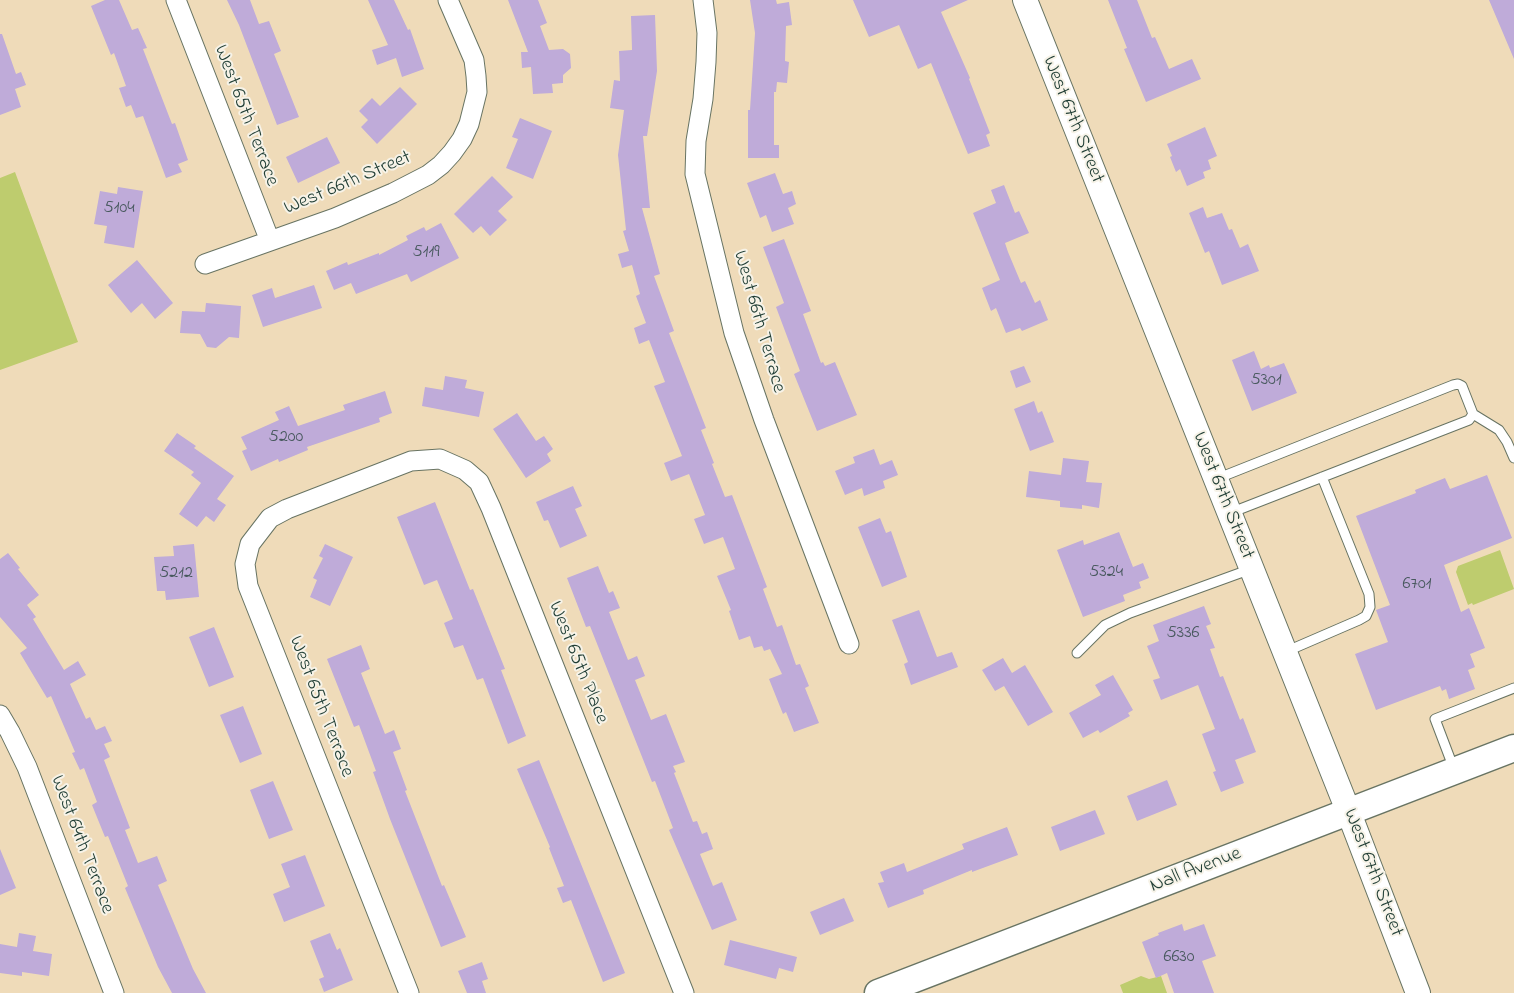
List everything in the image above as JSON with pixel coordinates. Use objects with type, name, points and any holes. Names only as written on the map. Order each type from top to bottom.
[{"type":"main road","name":"Nall Avenue","points":[[878,993],[1514,748]]},
{"type":"street","name":"West 65th Terrace","points":[[176,0],[270,241]]},
{"type":"street","name":"West 66th Street","points":[[270,241],[335,218],[393,193],[428,176],[452,153],[470,124],[477,92],[474,60],[448,0]]},
{"type":"street","name":"West 66th Terrace","points":[[703,0],[707,33],[706,62],[703,99],[696,141],[695,174],[734,333],[764,420],[849,644]]},
{"type":"street","name":"West 67th Street","points":[[1024,0],[1349,813],[1418,993]]},
{"type":"street","points":[[205,264],[270,241]]},
{"type":"street","name":"West 65th Place","points":[[348,485],[411,462],[440,459],[466,470],[478,482],[498,526],[684,993]]},
{"type":"street","name":"West 65th Terrace","points":[[348,485],[287,509],[270,518],[250,544],[245,564],[248,586],[409,993]]},
{"type":"street","name":"West 64th Terrace","points":[[0,715],[27,767],[114,993]]},
{"type":"lane","points":[[1215,479],[1453,385],[1458,384],[1462,386],[1471,417]]},
{"type":"lane","points":[[1229,514],[1471,417],[1499,430],[1514,458]]},
{"type":"lane","points":[[1284,652],[1366,616],[1370,607],[1369,594],[1322,477]]},
{"type":"lane","points":[[1077,654],[1105,625],[1251,569]]},
{"type":"lane","points":[[1454,771],[1435,719],[1514,688]]},
{"type":"green space","points":[[15,172],[78,342],[0,370],[0,178]]},
{"type":"green space","points":[[1500,550],[1514,589],[1473,605],[1472,603],[1468,605],[1456,572],[1458,566]]},
{"type":"green space","points":[[1141,976],[1149,979],[1161,976],[1167,993],[1123,993],[1120,985]]},
{"type":"building","points":[[105,0],[119,0],[132,30],[138,28],[147,48],[143,49],[172,124],[175,123],[188,160],[178,164],[182,172],[166,178],[143,116],[136,118],[131,105],[126,107],[119,88],[126,86],[114,53],[111,55],[91,6]]},
{"type":"building","points":[[227,0],[250,0],[259,24],[269,21],[281,51],[274,54],[299,117],[277,125],[239,25]]},
{"type":"building","points":[[368,0],[394,0],[408,30],[410,29],[424,69],[402,77],[396,58],[377,65],[372,50],[388,45]]},
{"type":"building","points":[[508,0],[538,0],[547,23],[540,26],[549,50],[563,49],[570,54],[571,68],[563,75],[563,83],[552,84],[553,93],[533,94],[531,67],[522,68],[521,52],[528,52]]},
{"type":"building","points":[[750,0],[776,0],[777,4],[789,2],[792,25],[786,26],[785,61],[789,62],[787,83],[777,82],[776,92],[774,92],[774,145],[779,145],[779,158],[748,158],[748,110],[750,110],[755,33]]},
{"type":"building","points":[[853,0],[968,0],[941,12],[970,78],[990,133],[986,135],[990,146],[968,154],[931,63],[918,69],[899,25],[869,37]]},
{"type":"building","points":[[1108,0],[1137,0],[1152,38],[1155,37],[1169,69],[1192,59],[1201,79],[1146,102],[1124,49],[1127,48]]},
{"type":"building","points":[[1489,0],[1514,0],[1514,59]]},
{"type":"building","points":[[655,15],[657,71],[647,136],[643,136],[650,208],[642,208],[660,274],[654,276],[674,331],[669,333],[706,428],[701,430],[714,463],[712,464],[725,497],[732,495],[767,587],[763,589],[777,627],[782,625],[796,665],[800,664],[809,686],[805,688],[819,723],[794,732],[786,712],[783,714],[769,679],[782,674],[770,649],[764,651],[762,646],[754,648],[750,636],[739,640],[729,611],[731,610],[717,576],[735,569],[723,537],[704,544],[694,519],[705,515],[689,474],[671,481],[664,463],[682,456],[654,386],[665,382],[649,340],[639,344],[634,328],[646,323],[636,296],[640,294],[632,265],[622,268],[618,254],[629,251],[623,231],[626,230],[618,155],[624,110],[610,108],[614,80],[620,81],[619,51],[632,50],[631,16]]},
{"type":"building","points":[[0,34],[2,34],[16,74],[21,72],[26,85],[15,89],[21,107],[0,115]]},
{"type":"building","points":[[400,87],[417,104],[377,144],[361,127],[368,120],[359,111],[372,98],[380,106]]},
{"type":"building","points":[[520,118],[552,131],[533,179],[506,168],[518,139],[512,137]]},
{"type":"building","points":[[1205,127],[1217,156],[1208,160],[1211,169],[1203,172],[1205,178],[1187,186],[1180,169],[1176,172],[1167,144]]},
{"type":"building","points":[[327,137],[340,163],[298,183],[286,157]]},
{"type":"building","points":[[775,173],[783,194],[792,191],[796,204],[788,208],[794,224],[772,232],[766,215],[760,218],[747,183]]},
{"type":"building","points":[[492,176],[513,197],[498,211],[507,220],[490,236],[481,226],[473,233],[454,214]]},
{"type":"building","points":[[1004,185],[1015,213],[1019,211],[1029,233],[1005,243],[1021,283],[1025,281],[1035,303],[1040,300],[1048,320],[1022,331],[1020,328],[1006,333],[996,308],[991,311],[982,288],[1000,280],[973,213],[996,203],[991,190]]},
{"type":"building","points":[[118,187],[143,191],[134,248],[104,243],[107,226],[94,224],[100,191],[117,194]]},
{"type":"building","points":[[1203,207],[1207,218],[1222,213],[1229,230],[1232,229],[1240,248],[1248,244],[1259,271],[1222,285],[1209,251],[1205,253],[1189,213]]},
{"type":"building","points":[[441,223],[459,258],[411,282],[407,274],[356,294],[351,283],[334,290],[326,271],[347,262],[348,265],[379,253],[379,255],[408,240],[406,236],[424,227],[426,231]]},
{"type":"building","points":[[784,239],[811,311],[803,314],[821,363],[823,362],[825,366],[835,362],[857,415],[817,431],[794,374],[800,371],[776,307],[784,303],[763,247]]},
{"type":"building","points":[[137,260],[173,303],[155,319],[142,303],[131,313],[108,285]]},
{"type":"building","points":[[314,285],[322,308],[263,327],[252,295],[272,288],[275,298]]},
{"type":"building","points":[[206,303],[241,306],[239,338],[229,337],[216,348],[207,347],[200,334],[180,333],[182,311],[205,312]]},
{"type":"building","points":[[1254,351],[1261,369],[1269,365],[1270,368],[1284,363],[1297,393],[1252,411],[1232,360]]},
{"type":"building","points":[[1024,366],[1031,382],[1016,388],[1010,371]]},
{"type":"building","points":[[445,376],[467,380],[465,388],[484,392],[479,417],[422,406],[425,387],[443,390]]},
{"type":"building","points":[[385,391],[392,413],[379,418],[380,422],[307,447],[308,450],[279,462],[278,459],[251,471],[242,451],[247,449],[241,437],[279,420],[275,412],[289,406],[298,426],[345,410],[343,405]]},
{"type":"building","points":[[1034,401],[1038,413],[1042,411],[1054,442],[1030,451],[1014,409]]},
{"type":"building","points":[[517,413],[536,441],[544,436],[553,449],[547,454],[551,461],[526,478],[493,429]]},
{"type":"building","points":[[177,433],[196,446],[194,448],[234,476],[217,499],[226,505],[214,522],[206,516],[197,527],[179,514],[201,483],[191,475],[194,472],[164,451]]},
{"type":"building","points":[[874,449],[880,465],[892,460],[898,475],[883,481],[885,488],[864,496],[862,488],[845,495],[835,471],[855,463],[853,457]]},
{"type":"building","points":[[1063,458],[1089,461],[1086,482],[1102,483],[1099,508],[1082,505],[1082,509],[1060,507],[1060,501],[1026,497],[1029,471],[1061,475]]},
{"type":"building","points":[[1487,475],[1512,538],[1444,565],[1461,612],[1469,608],[1485,648],[1470,654],[1475,667],[1468,670],[1475,689],[1449,699],[1446,689],[1442,691],[1440,686],[1376,710],[1355,654],[1388,642],[1376,610],[1390,605],[1356,516],[1416,493],[1415,490],[1445,478],[1450,489]]},
{"type":"building","points":[[573,486],[582,506],[575,509],[587,536],[560,548],[548,520],[544,521],[536,502]]},
{"type":"building","points":[[435,502],[470,590],[473,589],[505,669],[501,670],[526,736],[508,744],[483,678],[477,680],[463,645],[454,648],[444,623],[453,619],[437,580],[424,585],[397,517]]},
{"type":"building","points":[[880,518],[886,533],[891,531],[907,577],[882,587],[858,527]]},
{"type":"building","points":[[1119,532],[1133,567],[1143,563],[1149,578],[1139,582],[1141,588],[1123,595],[1125,601],[1083,617],[1057,550],[1083,540],[1084,545]]},
{"type":"building","points":[[194,544],[199,597],[166,600],[165,591],[157,591],[154,557],[174,556],[173,546]]},
{"type":"building","points":[[325,544],[353,557],[330,606],[310,597],[317,580],[313,578],[323,558],[319,556]]},
{"type":"building","points":[[8,553],[39,595],[27,605],[36,617],[33,619],[64,670],[78,661],[86,675],[70,684],[86,719],[90,717],[96,730],[105,726],[112,741],[104,744],[110,757],[104,760],[130,828],[125,830],[138,863],[157,856],[167,881],[158,885],[193,969],[206,993],[172,993],[158,967],[125,888],[128,886],[108,836],[105,837],[92,805],[97,802],[84,768],[80,770],[72,753],[75,752],[51,696],[47,698],[20,653],[27,648],[0,617],[0,559]]},
{"type":"building","points":[[598,566],[609,593],[613,591],[620,608],[609,612],[628,660],[637,656],[645,676],[635,680],[651,720],[666,714],[685,762],[673,766],[676,772],[674,773],[693,822],[697,821],[702,834],[707,832],[713,849],[700,854],[713,886],[722,882],[737,920],[712,930],[669,830],[673,828],[655,781],[652,782],[590,626],[586,627],[567,578]]},
{"type":"building","points":[[1204,606],[1211,624],[1206,626],[1215,648],[1210,649],[1220,677],[1223,676],[1240,720],[1243,718],[1256,752],[1235,760],[1244,783],[1221,792],[1213,772],[1216,771],[1202,734],[1215,729],[1198,685],[1161,700],[1153,680],[1160,678],[1147,646],[1159,641],[1153,625]]},
{"type":"building","points":[[919,610],[937,657],[952,652],[958,667],[911,685],[904,664],[908,662],[892,620]]},
{"type":"building","points":[[214,627],[234,677],[209,687],[189,637]]},
{"type":"building","points":[[361,645],[370,669],[361,673],[385,734],[394,730],[401,749],[393,752],[407,790],[405,791],[442,886],[444,885],[466,937],[441,947],[390,819],[373,772],[376,771],[359,725],[354,727],[327,659]]},
{"type":"building","points":[[1003,658],[1012,673],[1025,665],[1053,712],[1028,726],[1004,686],[995,691],[982,670]]},
{"type":"building","points":[[1113,675],[1133,710],[1128,713],[1130,716],[1100,733],[1098,730],[1083,738],[1069,713],[1101,695],[1095,685]]},
{"type":"building","points":[[243,706],[262,754],[240,763],[220,715]]},
{"type":"building","points":[[539,760],[625,973],[603,982],[571,900],[563,903],[557,888],[564,886],[550,847],[517,769]]},
{"type":"building","points":[[1167,780],[1177,805],[1137,821],[1127,796]]},
{"type":"building","points":[[273,781],[293,830],[269,839],[250,790]]},
{"type":"building","points":[[1095,810],[1105,834],[1060,851],[1051,827]]},
{"type":"building","points":[[1007,827],[1018,855],[972,872],[972,870],[923,890],[924,894],[888,908],[878,883],[884,882],[880,872],[904,863],[907,872],[964,849],[962,844]]},
{"type":"building","points":[[0,849],[16,888],[0,895]]},
{"type":"building","points":[[305,855],[325,906],[284,922],[273,894],[290,887],[281,864]]},
{"type":"building","points":[[844,898],[854,921],[820,935],[810,912]]},
{"type":"building","points":[[1182,924],[1184,931],[1204,924],[1216,956],[1202,961],[1214,993],[1174,993],[1167,973],[1156,978],[1142,942],[1159,935],[1158,933]]},
{"type":"building","points":[[19,933],[36,936],[33,951],[52,954],[49,976],[22,972],[22,976],[0,973],[0,944],[17,947]]},
{"type":"building","points":[[330,933],[337,950],[340,948],[353,980],[324,992],[319,979],[324,977],[310,941]]},
{"type":"building","points":[[730,940],[797,957],[793,972],[779,968],[776,979],[724,965]]},
{"type":"building","points":[[482,962],[488,979],[482,981],[486,993],[467,993],[458,971]]}]
